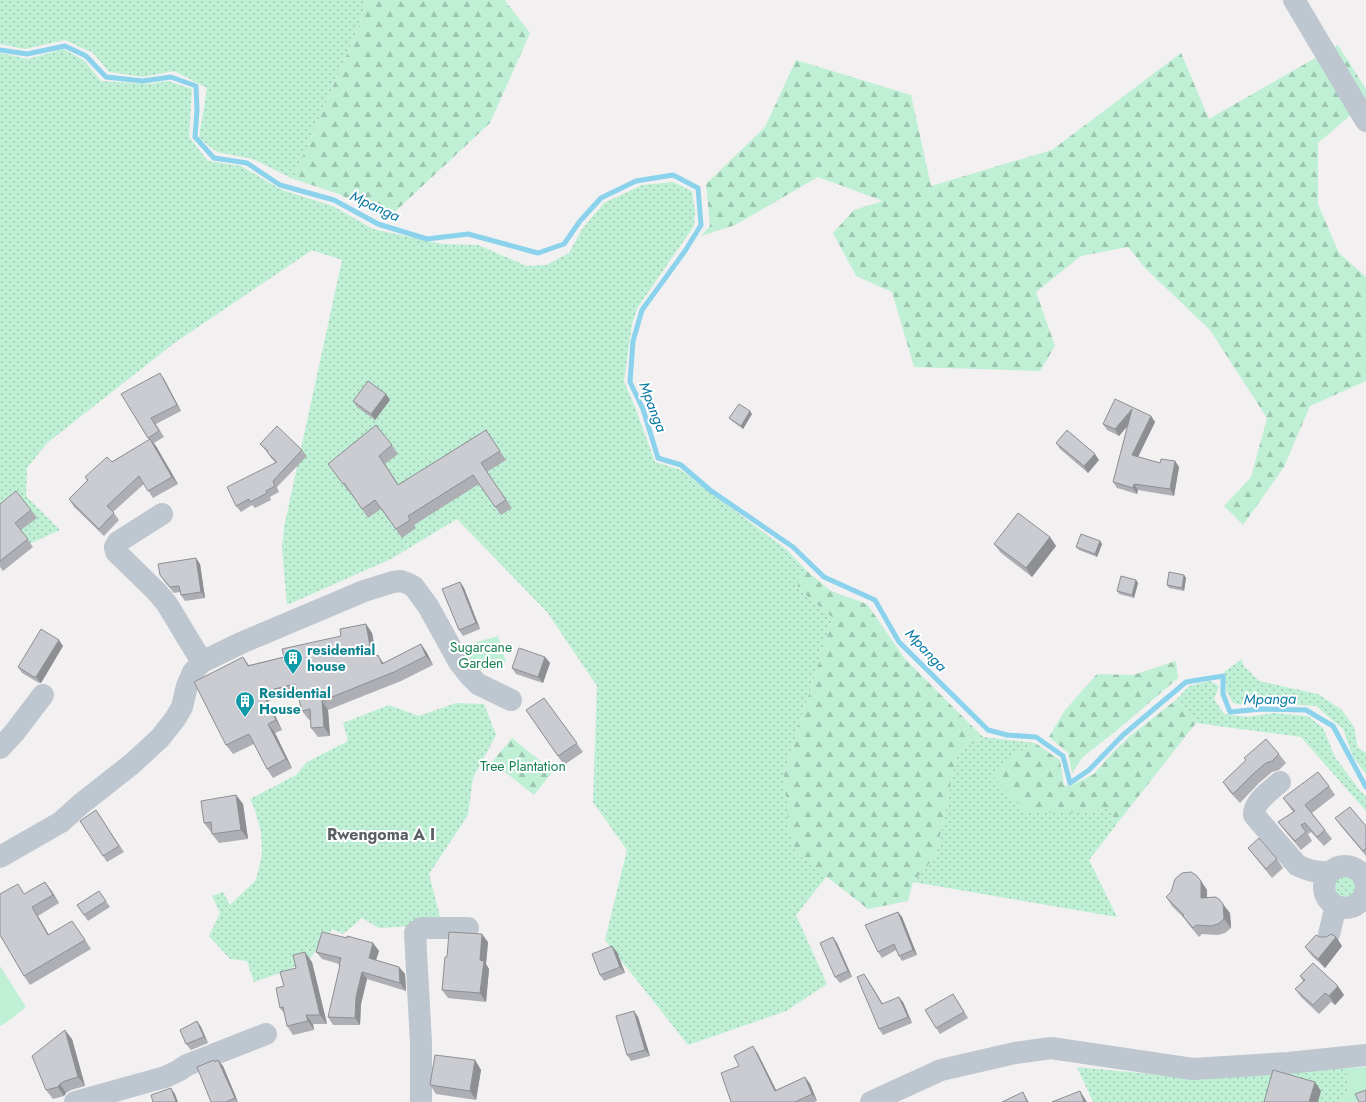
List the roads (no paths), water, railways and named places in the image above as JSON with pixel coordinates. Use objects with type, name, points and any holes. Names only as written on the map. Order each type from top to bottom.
[{"type":"street","points":[[1294,0],[1366,121]]},
{"type":"street","points":[[162,514],[118,542],[115,547],[116,552],[158,592],[167,604],[202,662]]},
{"type":"street","points":[[0,856],[62,822],[81,804],[133,763],[160,738],[175,719],[182,707],[187,686],[193,672],[202,662],[241,643],[364,591],[393,582],[401,581],[414,587],[428,606],[459,662],[478,684],[511,700]]},
{"type":"street","points":[[0,748],[14,733],[43,695]]},
{"type":"street","points":[[1280,782],[1256,804],[1253,809],[1254,815],[1297,865],[1306,870],[1319,873],[1330,872]]},
{"type":"street","points":[[1345,866],[1363,871],[1366,888],[1364,896],[1359,903],[1352,907],[1344,908],[1329,902],[1325,894],[1324,887],[1325,879],[1330,872],[1337,867],[1345,866]]},
{"type":"street","points":[[1329,934],[1336,906]]},
{"type":"street","points":[[421,1102],[421,1037],[415,933],[421,928],[468,928]]},
{"type":"street","points":[[75,1102],[165,1077],[187,1065],[266,1034]]},
{"type":"street","points":[[871,1102],[941,1070],[1015,1053],[1051,1048],[1193,1069],[1288,1063],[1366,1055]]},
{"type":"waterway","name":"Mpanga","points":[[0,50],[27,54],[65,46],[86,56],[106,77],[143,81],[171,77],[196,86],[197,110],[195,137],[214,158],[247,163],[280,185],[334,200],[378,224],[427,239],[468,234],[538,253],[564,244],[580,221],[601,198],[636,181],[673,175],[698,188],[701,225],[685,251],[642,310],[633,341],[630,382],[643,409],[658,458],[681,465],[710,490],[793,547],[824,577],[875,600],[899,642],[988,730],[1007,735],[1036,737],[1063,756],[1070,783],[1089,770],[1123,735],[1186,682],[1223,676],[1223,694],[1230,712],[1261,709],[1306,710],[1333,726],[1366,787]]},
{"type":"place","name":"residential house","points":[[293,675]]},
{"type":"place","name":"Residential House","points":[[245,718]]},
{"type":"district","name":"Rwengoma A I","points":[[381,834]]},
{"type":"park label","name":"Sugarcane Garden","points":[[481,656]]},
{"type":"park label","name":"Tree Plantation","points":[[523,766]]}]
